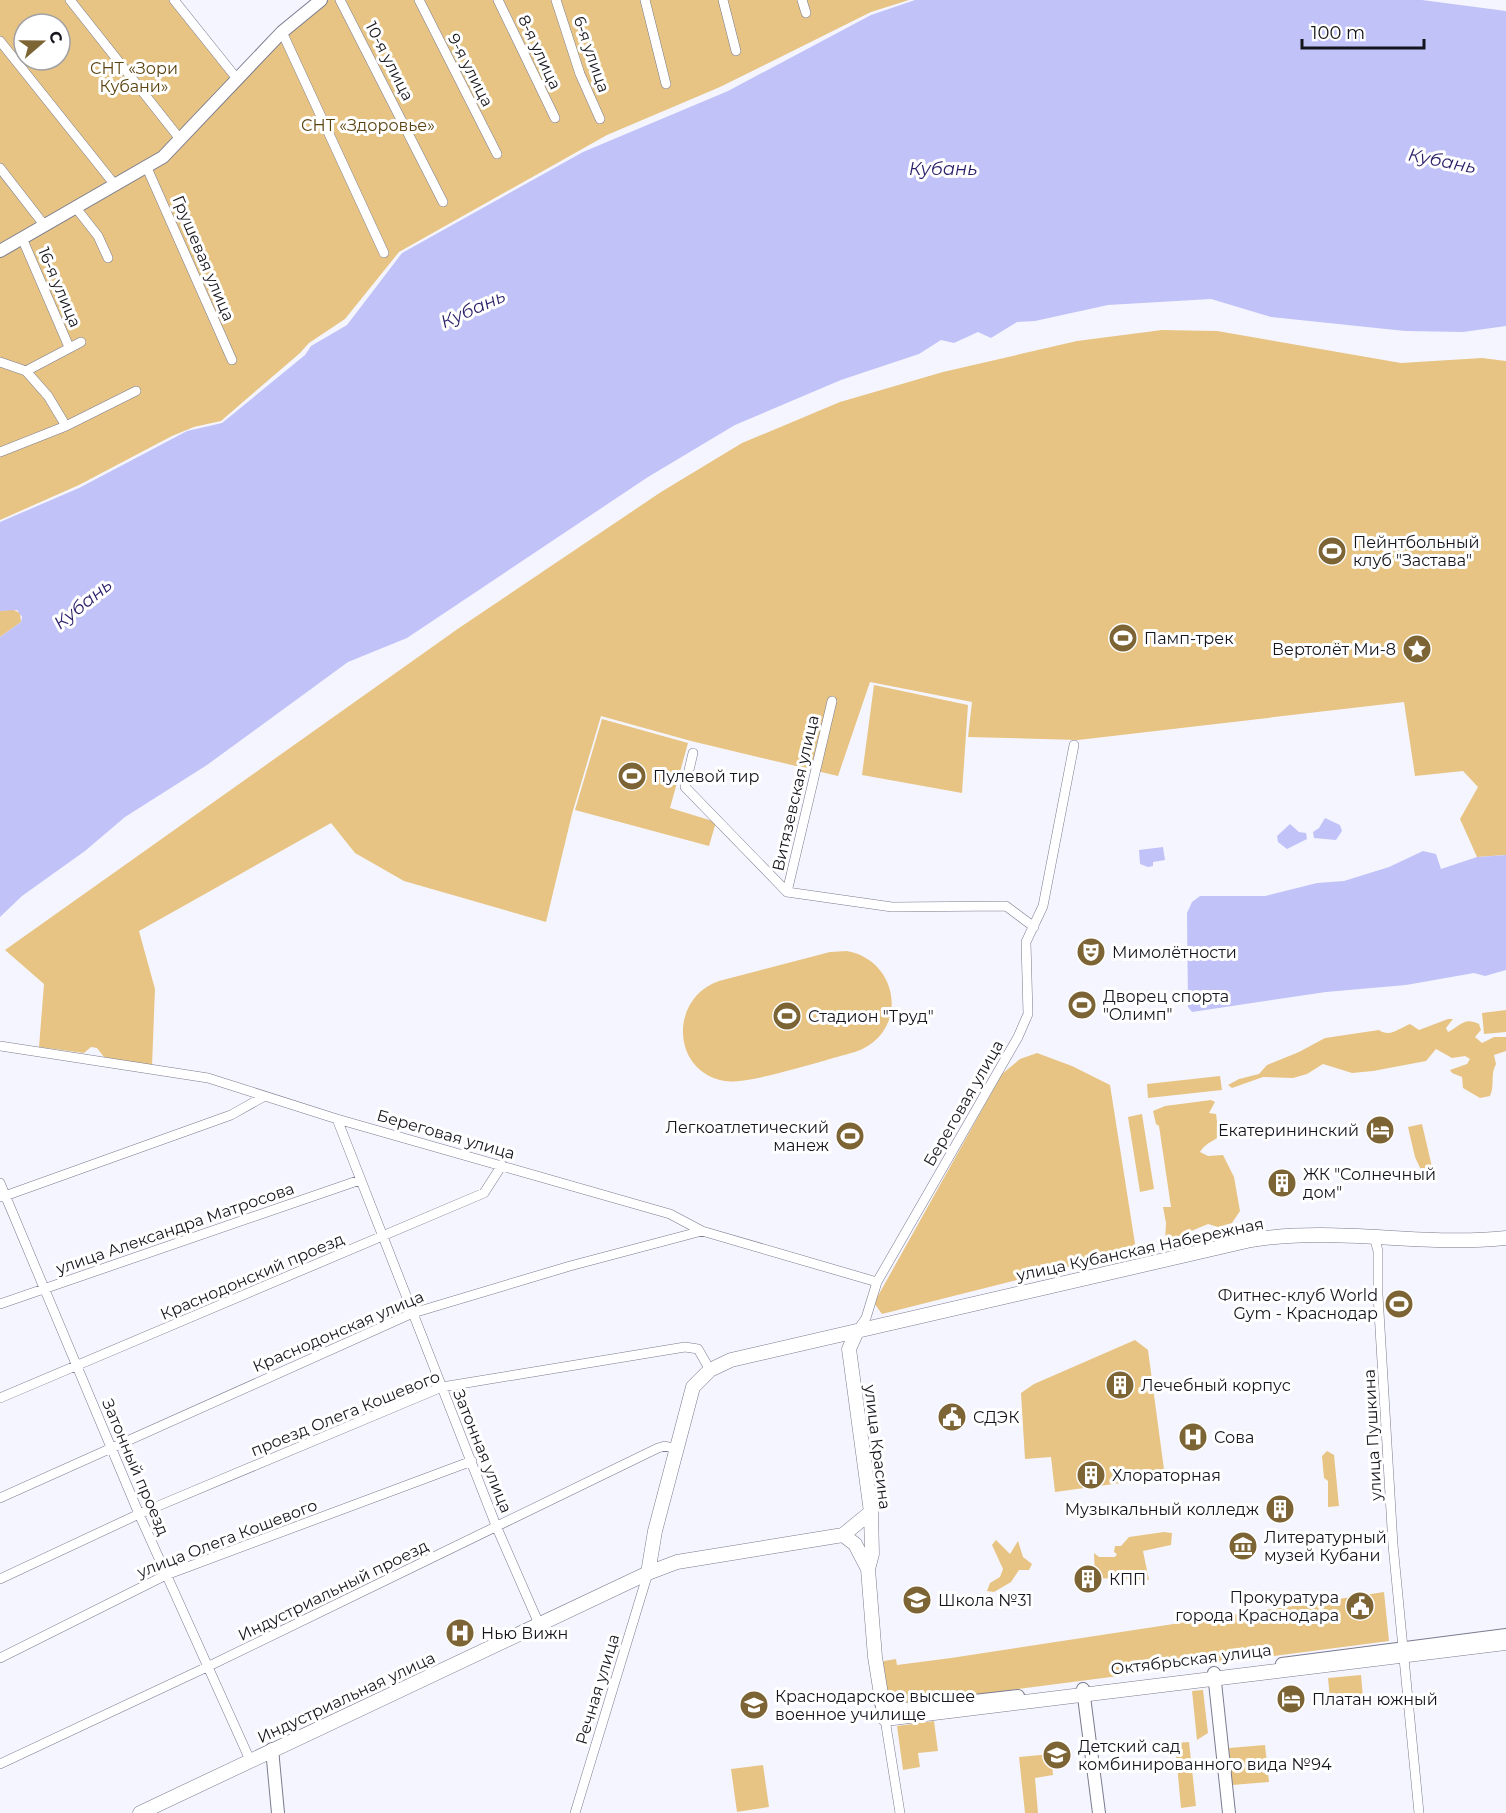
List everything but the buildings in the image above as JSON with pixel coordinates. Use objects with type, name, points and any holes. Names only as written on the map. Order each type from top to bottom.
[{"type":"main road","name":"улица Кубанская Набережная","points":[[710,1370],[731,1360],[1251,1240],[1307,1233],[1436,1242],[1506,1238]]},
{"type":"main road","name":"улица Красина","points":[[857,1331],[849,1349],[871,1512],[872,1554],[868,1569],[881,1703],[885,1719]]},
{"type":"main road","points":[[648,1573],[655,1531],[693,1387],[710,1370]]},
{"type":"main road","points":[[843,1535],[871,1512]]},
{"type":"main road","points":[[655,1531],[659,1551],[667,1559],[677,1562]]},
{"type":"main road","name":"улица Красина","points":[[843,1535],[855,1544],[868,1569]]},
{"type":"main road","name":"Индустриальная улица","points":[[140,1813],[648,1573],[677,1562],[843,1535]]},
{"type":"main road","name":"Октябрьская улица","points":[[885,1719],[1403,1651],[1506,1643]]},
{"type":"street","points":[[70,0],[180,139]]},
{"type":"street","points":[[174,0],[238,80]]},
{"type":"street","points":[[0,251],[164,157],[282,32],[321,0]]},
{"type":"street","name":"10-я улица","points":[[340,0],[443,202]]},
{"type":"street","name":"9-я улица","points":[[419,0],[497,154]]},
{"type":"street","name":"8-я улица","points":[[498,0],[555,118]]},
{"type":"street","name":"6-я улица","points":[[556,0],[580,74],[600,119]]},
{"type":"street","points":[[645,0],[666,84]]},
{"type":"street","points":[[723,0],[736,51]]},
{"type":"street","points":[[802,0],[806,13]]},
{"type":"street","points":[[282,32],[384,253]]},
{"type":"street","points":[[0,41],[115,185]]},
{"type":"street","points":[[0,168],[45,226]]},
{"type":"street","name":"Грушевая улица","points":[[147,168],[232,360]]},
{"type":"street","points":[[76,208],[98,236],[108,258]]},
{"type":"street","name":"16-я улица","points":[[22,238],[69,347]]},
{"type":"street","points":[[26,371],[81,342]]},
{"type":"street","points":[[0,362],[26,371],[48,396],[66,426]]},
{"type":"street","points":[[0,452],[66,426],[135,391]]},
{"type":"street","name":"Витязевская улица","points":[[787,892],[832,701]]},
{"type":"street","name":"Береговая улица","points":[[857,1331],[866,1318],[877,1282],[1023,1028],[1028,1014],[1026,942],[1043,906],[1074,745]]},
{"type":"street","points":[[693,753],[685,787],[787,892],[892,907],[1006,906],[1034,927]]},
{"type":"street","name":"Береговая улица","points":[[0,1046],[208,1078],[262,1097],[670,1214],[702,1231],[877,1282]]},
{"type":"street","points":[[3,1197],[231,1115],[262,1097]]},
{"type":"street","name":"Затонная улица","points":[[337,1119],[497,1528],[539,1624]]},
{"type":"street","name":"Краснодонский проезд","points":[[0,1398],[78,1367],[484,1193],[502,1165]]},
{"type":"street","name":"улица Александра Матросова","points":[[0,1304],[360,1180]]},
{"type":"street","name":"Затонный проезд","points":[[0,1183],[3,1197],[78,1367],[139,1514],[250,1760]]},
{"type":"street","name":"Краснодонская улица","points":[[0,1498],[111,1446],[413,1313],[570,1266],[702,1231]]},
{"type":"street","name":"улица Пушкина","points":[[1374,1236],[1378,1251],[1393,1545],[1419,1813]]},
{"type":"street","name":"проезд Олега Кошевого","points":[[0,1579],[139,1514],[442,1387],[685,1347],[698,1349],[710,1370]]},
{"type":"street","name":"Индустриальный проезд","points":[[0,1764],[497,1528],[658,1448],[665,1446],[677,1449]]},
{"type":"street","name":"улица Олега Кошевого","points":[[0,1658],[166,1575],[472,1461]]},
{"type":"street","name":"Речная улица","points":[[575,1813],[648,1573]]},
{"type":"street","name":"Октябрьская улица","points":[[1403,1651],[1506,1635]]},
{"type":"street","points":[[1212,1677],[1224,1813]]},
{"type":"street","points":[[1212,1677],[1229,1813]]},
{"type":"street","points":[[1083,1693],[1099,1813]]},
{"type":"street","name":"Октябрьская улица","points":[[881,1703],[896,1710],[1083,1693]]},
{"type":"street","name":"улица Красина","points":[[885,1719],[900,1813]]},
{"type":"street","points":[[272,1749],[278,1813]]},
{"type":"green space","name":"СНТ «Здоровье»","points":[[0,0],[173,0],[238,80],[321,0],[909,0],[871,12],[720,87],[607,135],[399,252],[345,319],[309,343],[221,421],[194,427],[172,436],[79,485],[0,520]]},
{"type":"green space","points":[[1162,330],[1217,331],[1401,363],[1482,358],[1506,361],[1506,855],[1477,857],[1460,819],[1478,787],[1463,771],[1415,776],[1404,702],[1078,740],[968,737],[972,702],[870,682],[838,776],[691,741],[601,716],[572,814],[546,922],[404,881],[355,853],[331,823],[139,931],[155,989],[152,1066],[104,1057],[97,1048],[91,1047],[84,1053],[39,1047],[44,984],[5,950],[459,628],[661,492],[742,443],[840,402],[943,372],[1077,341]]},
{"type":"green space","points":[[12,609],[20,613],[21,622],[0,637],[0,611]]},
{"type":"green space","points":[[874,685],[968,705],[962,793],[862,775]]},
{"type":"green space","name":"Пулевой тир","points":[[602,719],[688,743],[670,808],[716,822],[709,846],[575,810]]},
{"type":"green space","name":"Стадион \"Труд\"","points":[[847,951],[865,957],[879,968],[888,983],[891,998],[890,1015],[884,1030],[872,1043],[855,1052],[769,1075],[736,1081],[725,1081],[707,1075],[694,1064],[686,1050],[683,1034],[685,1018],[691,1003],[703,990],[719,981],[830,952]]},
{"type":"green space","points":[[1506,1010],[1506,1032],[1484,1034],[1482,1013]]},
{"type":"green space","points":[[1453,1019],[1446,1028],[1448,1032],[1469,1021],[1479,1024],[1481,1030],[1475,1037],[1482,1043],[1494,1037],[1506,1037],[1506,1051],[1494,1055],[1496,1064],[1490,1096],[1480,1098],[1463,1088],[1462,1077],[1450,1070],[1467,1064],[1470,1059],[1465,1056],[1452,1058],[1436,1049],[1426,1061],[1373,1071],[1352,1073],[1323,1064],[1307,1074],[1293,1078],[1263,1077],[1232,1088],[1228,1085],[1239,1079],[1259,1074],[1267,1065],[1325,1038],[1379,1030],[1391,1033],[1410,1024],[1419,1030]]},
{"type":"green space","points":[[1037,1053],[1072,1066],[1110,1085],[1136,1250],[882,1314],[874,1303],[1002,1074],[1020,1059]]},
{"type":"green space","points":[[1220,1076],[1222,1090],[1148,1098],[1147,1084]]},
{"type":"green space","points":[[1211,1100],[1215,1102],[1209,1113],[1216,1114],[1218,1129],[1223,1131],[1200,1152],[1208,1156],[1223,1155],[1234,1177],[1240,1211],[1232,1223],[1218,1227],[1208,1224],[1165,1242],[1166,1223],[1163,1207],[1171,1207],[1159,1126],[1156,1124],[1153,1111],[1165,1106]]},
{"type":"green space","points":[[1142,1114],[1154,1189],[1140,1192],[1128,1117]]},
{"type":"green space","points":[[1422,1124],[1432,1167],[1422,1172],[1415,1157],[1408,1127]]},
{"type":"green space","points":[[1135,1340],[1148,1350],[1165,1477],[1055,1492],[1051,1457],[1025,1459],[1021,1393],[1034,1384]]},
{"type":"green space","points":[[1327,1451],[1334,1455],[1339,1506],[1328,1507],[1328,1481],[1324,1478],[1322,1456]]},
{"type":"green space","points":[[1172,1533],[1171,1545],[1143,1551],[1149,1580],[1095,1578],[1094,1553],[1099,1557],[1115,1557],[1117,1554],[1114,1552],[1115,1546],[1121,1546],[1129,1537]]},
{"type":"green space","points":[[996,1540],[1010,1554],[1018,1541],[1023,1557],[1032,1564],[1029,1570],[1019,1570],[1011,1582],[994,1592],[987,1591],[990,1583],[1000,1577],[1003,1569],[992,1545]]},
{"type":"green space","points":[[1384,1592],[1389,1641],[894,1705],[889,1702],[882,1665],[884,1661],[896,1659],[897,1665],[951,1658]]},
{"type":"green space","points":[[1361,1675],[1363,1697],[1330,1699],[1328,1678]]},
{"type":"green space","points":[[1203,1690],[1208,1733],[1197,1740],[1192,1691]]},
{"type":"green space","points":[[934,1721],[938,1751],[918,1753],[920,1767],[903,1770],[897,1726]]},
{"type":"green space","points":[[1189,1742],[1196,1806],[1181,1808],[1175,1743]]},
{"type":"green space","points":[[1265,1745],[1269,1782],[1232,1785],[1229,1748]]},
{"type":"green space","points":[[1051,1754],[1053,1775],[1035,1778],[1038,1813],[1025,1813],[1019,1757]]},
{"type":"green space","points":[[763,1765],[769,1807],[737,1812],[731,1769]]},
{"type":"water","name":"Кубань","points":[[915,0],[1422,0],[1506,11],[1506,326],[1463,332],[1405,331],[1271,317],[1211,299],[1108,305],[1035,321],[1017,322],[991,338],[978,332],[954,343],[941,340],[919,354],[841,380],[735,425],[648,477],[407,638],[348,662],[207,765],[125,817],[85,851],[22,896],[0,917],[0,637],[21,622],[22,617],[17,610],[0,611],[0,522],[79,488],[187,431],[222,423],[305,355],[311,346],[347,325],[402,253],[583,152],[728,91],[871,15]]},
{"type":"water","points":[[1325,818],[1340,825],[1342,831],[1336,840],[1314,838],[1313,832],[1319,828]]},
{"type":"water","points":[[1290,824],[1299,832],[1306,833],[1307,839],[1287,849],[1278,842],[1277,836]]},
{"type":"water","points":[[1163,847],[1165,860],[1153,862],[1153,866],[1148,867],[1140,864],[1139,850]]},
{"type":"water","points":[[1423,851],[1436,854],[1441,869],[1477,857],[1506,855],[1506,970],[1485,976],[1474,973],[1406,985],[1326,992],[1192,1012],[1188,1007],[1187,913],[1192,902],[1200,896],[1265,896],[1317,883],[1344,881],[1389,867]]},
{"type":"place","name":"Пейнтбольный клуб \"Застава\"","points":[[1332,551]]},
{"type":"place","name":"Памп-трек","points":[[1123,638]]},
{"type":"place","name":"Вертолёт Ми-8","points":[[1417,649]]},
{"type":"place","name":"Пулевой тир","points":[[632,776]]},
{"type":"place","name":"Мимолётности","points":[[1091,952]]},
{"type":"place","name":"Дворец спорта \"Олимп\"","points":[[1082,1005]]},
{"type":"place","name":"Стадион \"Труд\"","points":[[787,1016]]},
{"type":"place","name":"Екатерининский","points":[[1380,1130]]},
{"type":"place","name":"Легкоатлетический манеж","points":[[850,1136]]},
{"type":"place","name":"ЖК \"Солнечный дом\"","points":[[1282,1183]]},
{"type":"place","name":"Фитнес-клуб World Gym - Краснодар","points":[[1399,1304]]},
{"type":"place","name":"Лечебный корпус","points":[[1120,1385]]},
{"type":"place","name":"СДЭК","points":[[952,1417]]},
{"type":"place","name":"Сова","points":[[1193,1437]]},
{"type":"place","name":"Хлораторная","points":[[1091,1475]]},
{"type":"place","name":"Музыкальный колледж","points":[[1280,1509]]},
{"type":"place","name":"Литературный музей Кубани","points":[[1243,1546]]},
{"type":"place","name":"КПП","points":[[1088,1579]]},
{"type":"place","name":"Школа №31","points":[[917,1600]]},
{"type":"place","name":"Прокуратура города Краснодара","points":[[1360,1606]]},
{"type":"place","name":"Нью Вижн","points":[[460,1633]]},
{"type":"place","name":"Платан южный","points":[[1291,1699]]},
{"type":"place","name":"Краснодарское высшее военное училище","points":[[754,1705]]},
{"type":"place","name":"Детский сад комбинированного вида №94","points":[[1057,1755]]},
{"type":"park label","name":"СНТ «Зори Кубани»","points":[[134,77]]}]
